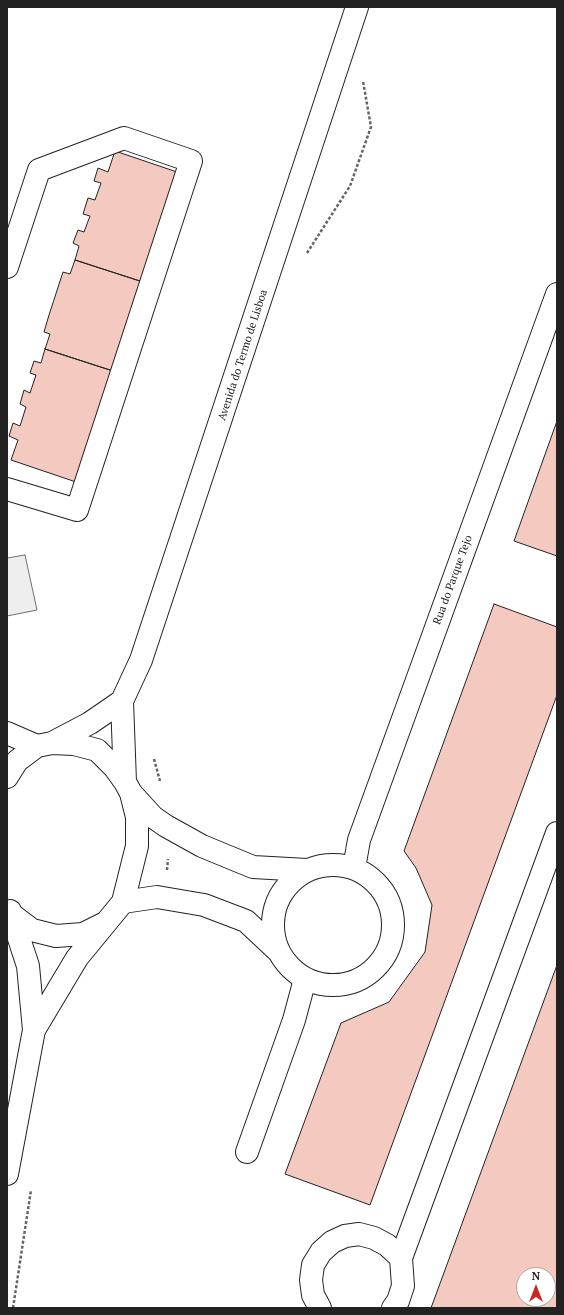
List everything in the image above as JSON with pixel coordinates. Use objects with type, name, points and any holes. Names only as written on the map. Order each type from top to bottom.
[{"type":"main road","name":"Avenida do Termo de Lisboa","points":[[128,788],[122,700],[143,652],[357,7]]},
{"type":"main road","points":[[7,267],[39,170],[124,138],[191,161],[76,510],[7,488]]},
{"type":"main road","name":"Rua do Parque Tejo","points":[[354,868],[359,840],[557,294]]},
{"type":"main road","points":[[7,776],[16,761],[44,745],[90,723],[122,700]]},
{"type":"main road","points":[[7,734],[44,745],[74,744],[97,750],[115,768],[128,788],[153,817],[166,826],[202,846],[253,867],[307,870]]},
{"type":"main road","points":[[34,1030],[77,958],[123,902],[137,846],[137,817],[128,788]]},
{"type":"main road","points":[[393,1308],[398,1301],[403,1286],[401,1258],[557,833]]},
{"type":"main road","points":[[123,902],[157,897],[204,905],[246,921],[278,951],[289,967],[305,979],[324,985],[343,985],[362,978],[378,966],[389,950],[393,930],[392,911],[384,892],[371,878],[354,868],[338,865],[322,865],[307,870],[292,880],[280,896],[273,913],[272,932],[278,951]]},
{"type":"main road","points":[[9,910],[32,930],[56,936],[83,934],[106,923]]},
{"type":"main road","points":[[7,1174],[34,1030],[28,966],[9,910]]},
{"type":"main road","points":[[247,1152],[294,1020],[305,979]]},
{"type":"main road","points":[[320,1308],[313,1295],[311,1280],[313,1265],[321,1252],[332,1242],[345,1236],[360,1234],[374,1238],[386,1245],[401,1258]]},
{"type":"path","points":[[153,756],[164,800],[169,857],[166,877],[157,897]]},
{"type":"path","points":[[13,1308],[31,1184]]},
{"type":"shaded area","points":[[25,555],[37,610],[7,616],[7,558]]},
{"type":"building","points":[[115,151],[180,173],[143,282],[75,260],[79,246],[73,243],[78,230],[84,232],[90,216],[83,214],[88,198],[95,200],[101,183],[94,181],[98,168],[108,172]]},
{"type":"building","points":[[75,260],[143,282],[113,371],[45,349],[50,334],[44,332],[63,272],[70,274]]},
{"type":"building","points":[[45,349],[113,371],[76,482],[11,460],[18,440],[9,436],[13,423],[20,426],[26,407],[20,404],[24,390],[30,393],[36,375],[30,373],[34,361],[41,363]]},
{"type":"building","points":[[557,421],[557,556],[514,541]]},
{"type":"building","points":[[494,604],[557,627],[557,695],[370,1205],[285,1174],[341,1023],[389,1002],[425,952],[432,905],[416,868],[404,851]]},
{"type":"building","points":[[557,965],[557,1308],[431,1308]]}]
